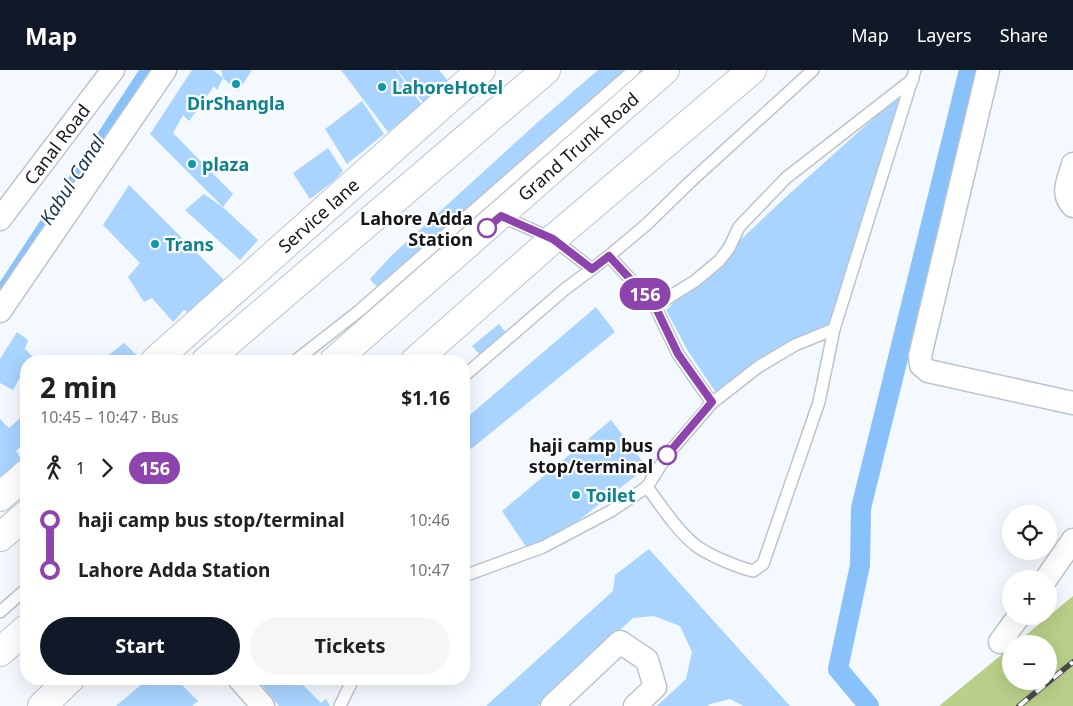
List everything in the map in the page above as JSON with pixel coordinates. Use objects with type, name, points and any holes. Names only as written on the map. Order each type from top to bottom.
[{"type":"main road","name":"Service lane","points":[[162,355],[481,70]]},
{"type":"main road","points":[[213,355],[546,70]]},
{"type":"main road","name":"Grand Trunk Road","points":[[341,355],[665,70]]},
{"type":"main road","points":[[422,355],[553,239],[752,70]]},
{"type":"main road","points":[[0,497],[20,479]]},
{"type":"main road","points":[[0,537],[20,520]]},
{"type":"main road","points":[[0,652],[20,634]]},
{"type":"main road","points":[[42,706],[64,685]]},
{"type":"street","name":"Canal Road","points":[[0,220],[113,70]]},
{"type":"street","points":[[0,310],[165,70]]},
{"type":"street","points":[[988,70],[920,356],[921,365],[928,371],[1073,403]]},
{"type":"street","points":[[1073,164],[1066,193],[1067,201],[1073,206]]},
{"type":"street","points":[[1052,570],[1073,540]]},
{"type":"street","points":[[1000,642],[1012,625]]},
{"type":"street","points":[[552,706],[620,642],[647,660],[655,687],[636,706]]},
{"type":"street","points":[[244,685],[263,706]]},
{"type":"lane","points":[[303,355],[359,310],[634,70]]},
{"type":"lane","points":[[470,371],[564,290],[647,224],[690,182],[813,70]]},
{"type":"lane","points":[[655,306],[695,281],[719,262],[729,248],[739,226],[786,178],[914,74]]},
{"type":"lane","points":[[647,487],[669,517],[696,546],[737,567],[752,571],[763,564],[819,402],[834,328],[914,74]]},
{"type":"lane","points":[[501,216],[553,239],[592,269]]},
{"type":"lane","points":[[609,256],[655,306],[678,354],[712,402]]},
{"type":"lane","points":[[470,574],[543,547],[611,511],[647,487],[667,455],[712,402],[758,367],[795,345],[834,328]]},
{"type":"lane","points":[[0,612],[20,594]]},
{"type":"lane","points":[[340,706],[350,685]]},
{"type":"green space","points":[[1073,596],[1073,706],[939,706],[1002,654],[1002,690],[1057,690],[1057,635],[1026,635],[1038,625],[1057,625],[1057,609]]},
{"type":"water","name":"Kabul Canal","points":[[139,70],[163,70],[0,320],[0,282]]},
{"type":"building","name":"plaza","points":[[192,70],[213,70],[223,78],[217,90],[214,86],[189,121],[183,115],[173,133],[233,194],[223,207],[150,134]]},
{"type":"building","name":"DirShangla","points":[[221,70],[252,70],[238,91],[223,78]]},
{"type":"building","name":"LahoreHotel","points":[[341,70],[396,70],[422,105],[388,132]]},
{"type":"building","points":[[397,70],[439,70],[447,80],[425,105]]},
{"type":"building","name":"Lahore Adda Station","points":[[598,70],[645,70],[527,176],[454,236],[381,291],[370,279],[391,256]]},
{"type":"building","points":[[903,92],[834,329],[719,397],[688,351],[666,310],[787,196]]},
{"type":"building","points":[[362,101],[384,134],[347,164],[325,129]]},
{"type":"building","points":[[328,148],[343,171],[335,180],[310,199],[293,173]]},
{"type":"building","name":"Trans","points":[[129,185],[229,285],[194,315],[184,310],[173,322],[152,298],[144,302],[128,277],[140,263],[103,225]]},
{"type":"building","points":[[204,194],[225,209],[258,240],[240,260],[185,210]]},
{"type":"building","points":[[596,307],[615,332],[471,449],[470,415]]},
{"type":"building","points":[[499,324],[507,334],[481,356],[472,346]]},
{"type":"building","points":[[17,332],[28,340],[25,349],[31,355],[20,355],[20,378],[13,390],[0,383],[0,359]]},
{"type":"building","points":[[124,343],[137,355],[109,355]]},
{"type":"building","points":[[20,418],[20,447],[16,451],[20,460],[0,478],[0,419],[9,428]]},
{"type":"building","points":[[611,420],[647,467],[570,527],[527,548],[502,511]]},
{"type":"building","points":[[649,549],[790,706],[744,706],[730,699],[707,706],[657,706],[686,679],[692,652],[680,626],[654,616],[633,618],[538,706],[486,706],[613,591],[615,575]]},
{"type":"building","points":[[141,685],[182,685],[198,701],[192,706],[116,706]]},
{"type":"building","points":[[262,685],[303,685],[321,703],[326,699],[330,706],[279,706]]},
{"type":"waterway","points":[[869,706],[838,669],[860,565],[861,508],[969,70]]},
{"type":"railway","points":[[1019,706],[1073,662]]},
{"type":"bus line","name":"156","points":[[487,228],[501,216],[553,239],[592,269],[609,256],[655,306],[678,354],[712,402],[667,455]]},
{"type":"place","name":"DirShangla","points":[[236,84]]},
{"type":"place","name":"LahoreHotel","points":[[382,87]]},
{"type":"place","name":"plaza","points":[[192,164]]},
{"type":"place","name":"Lahore Adda Station","points":[[487,228]]},
{"type":"place","name":"Trans","points":[[155,244]]},
{"type":"place","name":"haji camp bus stop/terminal","points":[[667,455]]},
{"type":"place","name":"Toilet","points":[[576,495]]}]
